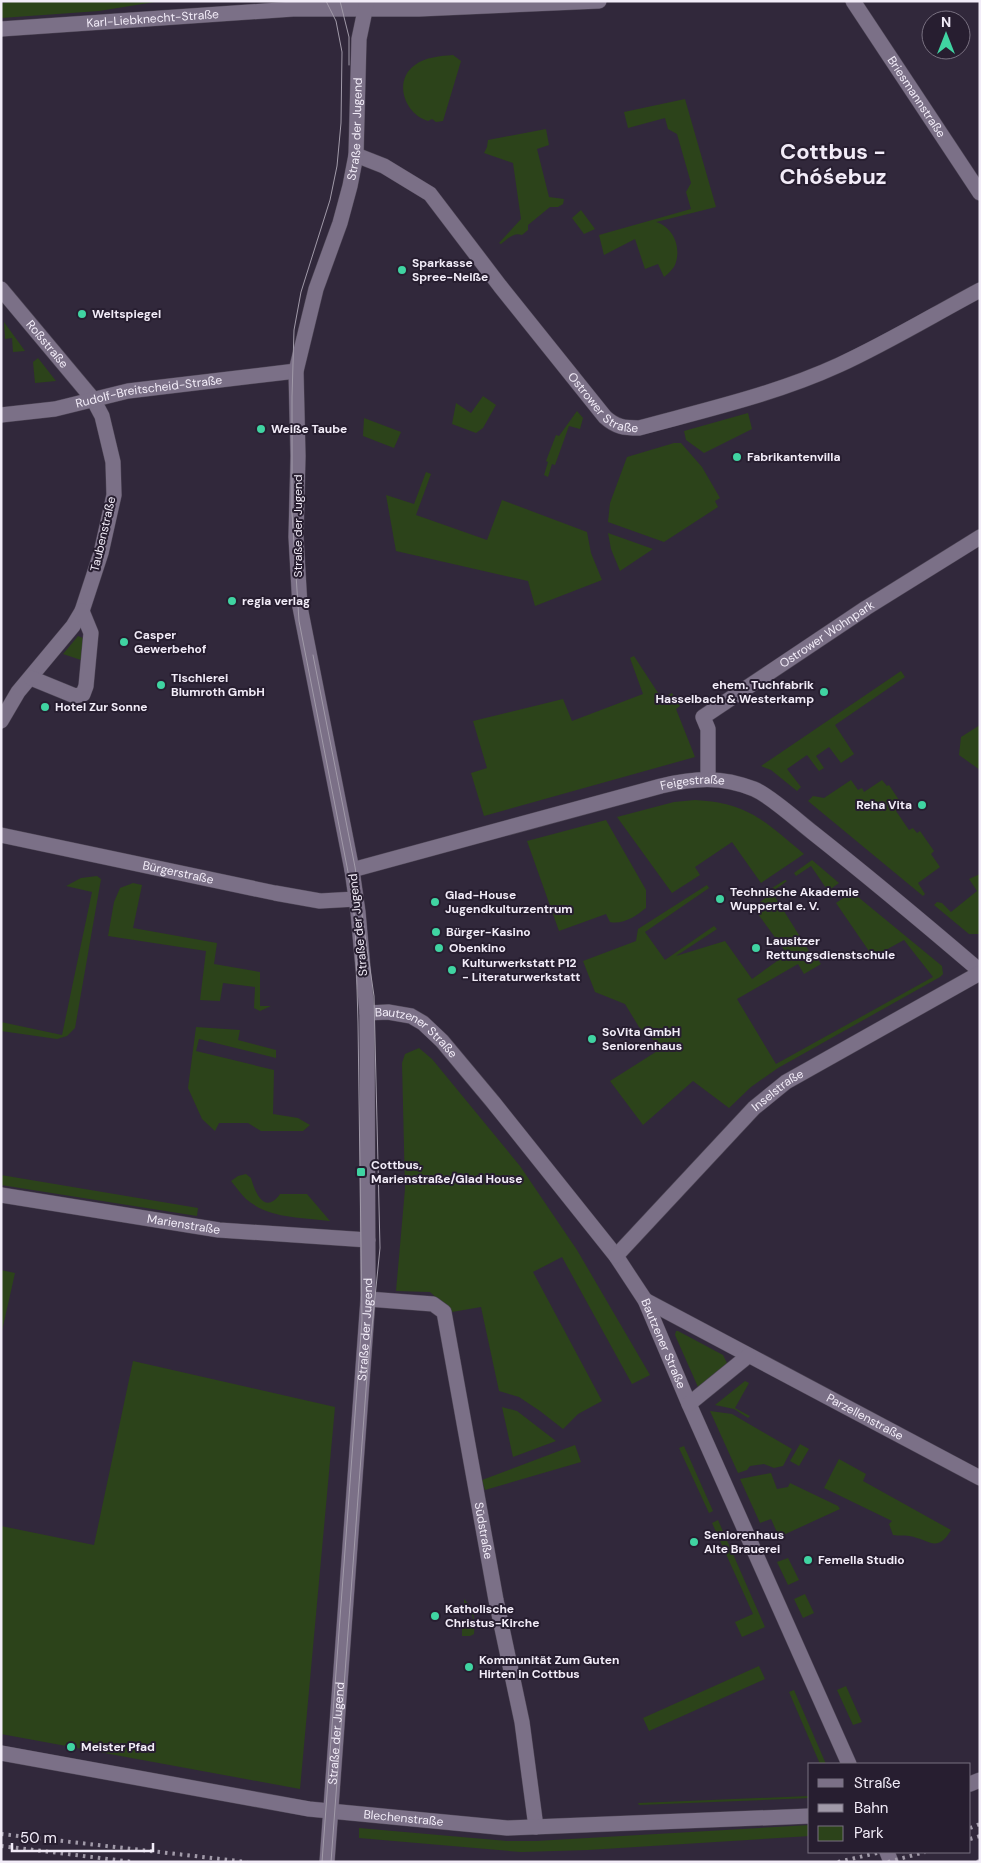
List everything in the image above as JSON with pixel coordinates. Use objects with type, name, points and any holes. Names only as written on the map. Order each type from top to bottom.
[{"type":"street","name":"Karl-Liebknecht-Straße","points":[[1,29],[366,5],[419,9],[599,1]]},
{"type":"street","name":"Briesmannstraße","points":[[853,1],[980,193]]},
{"type":"street","name":"Straße der Jugend","points":[[327,1862],[368,1299],[367,1013],[352,870],[300,607],[296,536],[298,456],[296,370],[316,289],[340,223],[356,155],[359,39],[366,5]]},
{"type":"street","name":"Ostrower Straße","points":[[356,155],[384,166],[430,194],[490,273],[605,417],[612,424],[623,428],[648,426],[801,380],[838,365],[980,290]]},
{"type":"street","name":"Roßstraße","points":[[1,289],[93,399]]},
{"type":"street","name":"Rudolf-Breitscheid-Straße","points":[[1,414],[55,409],[128,391],[296,370]]},
{"type":"street","name":"Taubenstraße","points":[[1,721],[18,692],[73,626],[82,611],[102,553],[114,495],[113,462],[102,416],[93,399]]},
{"type":"street","name":"Ostrower Wohnpark","points":[[708,778],[708,729],[703,717],[866,608],[980,537]]},
{"type":"street","points":[[31,678],[75,696],[83,694],[86,686],[91,633],[82,611]]},
{"type":"street","name":"Feigestraße","points":[[352,870],[686,780],[708,778],[733,782],[757,790],[857,868],[980,972]]},
{"type":"street","name":"Bürgerstraße","points":[[1,835],[275,893],[320,901],[356,899]]},
{"type":"street","name":"Inselstraße","points":[[616,1256],[748,1116],[786,1082],[980,972]]},
{"type":"street","name":"Bautzener Straße","points":[[367,1013],[388,1012],[411,1016],[423,1023],[436,1035],[493,1102],[616,1256],[645,1300],[689,1404],[850,1763]]},
{"type":"street","name":"Marienstraße","points":[[1,1194],[219,1230],[368,1240]]},
{"type":"street","name":"Südstraße","points":[[368,1299],[433,1304],[444,1312],[496,1600],[522,1722],[536,1828]]},
{"type":"street","name":"Parzellenstraße","points":[[645,1300],[980,1478]]},
{"type":"street","points":[[689,1404],[748,1356]]},
{"type":"street","name":"Blechenstraße","points":[[1,1754],[301,1807],[507,1828],[808,1816]]},
{"type":"green space","points":[[23,1],[161,1],[99,11],[1,18],[1,3]]},
{"type":"green space","points":[[453,55],[461,61],[443,121],[436,122],[432,119],[428,121],[420,117],[408,104],[404,96],[404,79],[408,71],[423,60]]},
{"type":"green space","points":[[685,99],[716,207],[656,222],[667,228],[677,245],[675,265],[664,277],[658,264],[645,269],[635,239],[604,255],[599,235],[691,209],[686,192],[691,183],[677,134],[668,129],[665,118],[628,128],[624,112]]},
{"type":"green space","points":[[546,129],[549,145],[537,149],[549,197],[564,199],[563,204],[558,207],[550,207],[528,225],[528,230],[522,235],[513,235],[501,244],[499,243],[521,219],[513,163],[484,153],[488,140]]},
{"type":"green space","points":[[581,210],[595,229],[584,234],[572,218]]},
{"type":"green space","points":[[4,322],[25,351],[13,352],[12,338],[5,339]]},
{"type":"green space","points":[[38,358],[56,381],[35,383],[33,362]]},
{"type":"green space","points":[[483,396],[496,405],[483,428],[476,433],[452,424],[456,403],[471,413]]},
{"type":"green space","points":[[577,411],[583,418],[580,429],[569,426],[555,465],[552,464],[548,477],[544,475],[548,462],[546,461],[556,435],[559,436]]},
{"type":"green space","points":[[748,413],[752,429],[704,453],[686,440],[684,431]]},
{"type":"green space","points":[[364,418],[401,432],[394,448],[363,436]]},
{"type":"green space","points":[[674,443],[681,443],[702,467],[720,498],[715,501],[718,507],[664,542],[608,522],[610,503],[627,457]]},
{"type":"green space","points":[[426,472],[431,474],[416,515],[487,540],[502,500],[587,532],[591,553],[602,580],[535,606],[528,581],[396,551],[386,495],[414,504]]},
{"type":"green space","points":[[608,533],[653,549],[620,571],[611,549]]},
{"type":"green space","points":[[78,636],[83,638],[81,660],[63,654]]},
{"type":"green space","points":[[634,656],[662,699],[672,693],[680,706],[676,709],[695,757],[484,816],[471,773],[487,768],[473,721],[563,699],[572,721],[643,694],[630,658]]},
{"type":"green space","points":[[901,671],[905,677],[835,725],[854,754],[841,763],[829,747],[816,756],[824,768],[819,771],[807,755],[787,769],[801,787],[797,791],[771,770],[761,766]]},
{"type":"green space","points":[[980,725],[980,770],[959,755],[961,737]]},
{"type":"green space","points":[[851,780],[858,790],[862,788],[864,792],[882,780],[887,786],[889,785],[903,806],[896,811],[909,830],[913,828],[917,833],[920,831],[934,851],[931,854],[940,867],[918,883],[925,894],[923,896],[808,801],[813,796],[824,798]]},
{"type":"green space","points":[[695,800],[729,805],[743,810],[766,823],[804,854],[761,883],[732,842],[695,867],[700,875],[672,893],[617,817],[674,802]]},
{"type":"green space","points":[[606,820],[646,890],[646,908],[634,917],[624,921],[610,922],[606,914],[559,931],[527,841]]},
{"type":"green space","points":[[812,860],[839,883],[828,891],[811,866],[796,876],[794,873]]},
{"type":"green space","points":[[980,874],[980,934],[969,934],[934,905],[937,902],[942,903],[951,912],[977,891],[969,879]]},
{"type":"green space","points":[[97,876],[101,879],[75,1028],[67,1036],[57,1039],[1,1031],[1,1022],[62,1035],[92,892],[66,886],[81,878]]},
{"type":"green space","points":[[785,880],[787,881],[772,892],[809,951],[812,951],[821,964],[804,974],[798,964],[737,999],[776,1064],[933,977],[904,940],[873,957],[836,903],[852,892],[942,966],[943,974],[778,1068],[751,1087],[729,1108],[693,1081],[643,1125],[610,1081],[662,1048],[639,1027],[625,1004],[595,992],[583,961],[636,941],[638,929],[707,885],[709,888],[645,932],[665,960],[714,926],[717,929],[676,956],[725,941],[752,979],[787,954],[753,907],[767,897],[767,891]]},
{"type":"green space","points":[[133,883],[142,885],[133,928],[217,943],[214,964],[260,972],[260,1006],[271,1006],[260,1011],[254,1008],[255,987],[223,983],[220,1001],[200,1000],[206,951],[108,936],[114,902],[120,888]]},
{"type":"green space","points":[[196,1027],[240,1030],[238,1040],[276,1050],[276,1058],[199,1039],[196,1051],[274,1070],[273,1114],[298,1118],[310,1125],[303,1131],[261,1131],[248,1123],[219,1123],[215,1131],[202,1119],[188,1088]]},
{"type":"green space","points":[[419,1048],[432,1059],[520,1166],[577,1250],[650,1375],[632,1384],[562,1257],[533,1272],[602,1401],[578,1414],[563,1429],[519,1397],[499,1391],[481,1307],[452,1312],[430,1292],[396,1291],[405,1189],[402,1063],[405,1054]]},
{"type":"green space","points":[[246,1174],[251,1178],[261,1200],[270,1202],[275,1200],[280,1194],[307,1194],[330,1221],[275,1214],[255,1206],[246,1199],[231,1181],[238,1176]]},
{"type":"green space","points":[[1,1175],[198,1208],[197,1216],[1,1185]]},
{"type":"green space","points":[[1,1270],[15,1273],[2,1331],[1,1331]]},
{"type":"green space","points":[[676,1331],[723,1355],[728,1365],[698,1387],[675,1335]]},
{"type":"green space","points":[[133,1361],[335,1407],[300,1789],[1,1734],[1,1526],[94,1545]]},
{"type":"green space","points":[[745,1381],[749,1383],[735,1408],[750,1416],[748,1418],[734,1409],[715,1405]]},
{"type":"green space","points":[[502,1407],[517,1411],[556,1441],[513,1457]]},
{"type":"green space","points":[[710,1411],[732,1414],[792,1449],[783,1466],[774,1468],[764,1464],[750,1466],[747,1470],[738,1473]]},
{"type":"green space","points":[[800,1444],[809,1449],[799,1466],[790,1461]]},
{"type":"green space","points":[[575,1445],[581,1462],[485,1490],[482,1480]]},
{"type":"green space","points":[[684,1446],[713,1511],[709,1513],[679,1448]]},
{"type":"green space","points":[[839,1459],[866,1474],[863,1481],[951,1530],[946,1537],[937,1543],[909,1536],[893,1535],[889,1524],[892,1521],[824,1488]]},
{"type":"green space","points":[[771,1473],[777,1489],[788,1487],[790,1483],[838,1506],[840,1509],[779,1537],[771,1519],[760,1523],[740,1479]]},
{"type":"green space","points":[[718,1520],[765,1627],[742,1637],[735,1622],[753,1614],[712,1523]]},
{"type":"green space","points":[[788,1558],[799,1580],[788,1585],[777,1562]]},
{"type":"green space","points":[[805,1594],[814,1613],[803,1618],[794,1599]]},
{"type":"green space","points":[[464,1599],[473,1615],[474,1634],[470,1636],[462,1636],[462,1627],[470,1625],[473,1618],[471,1613],[464,1609]]},
{"type":"green space","points":[[759,1666],[765,1679],[649,1731],[643,1718]]},
{"type":"green space","points":[[846,1686],[862,1722],[853,1725],[837,1690]]},
{"type":"green space","points":[[794,1690],[826,1763],[820,1763],[789,1692]]},
{"type":"green space","points":[[808,1796],[808,1798],[639,1805],[638,1803]]},
{"type":"green space","points":[[808,1825],[808,1836],[588,1850],[521,1852],[359,1838],[359,1828],[507,1841],[536,1841]]},
{"type":"tram line","points":[[322,1862],[362,1320],[355,921],[349,877],[299,621],[292,513],[294,330],[301,292],[330,200],[337,166],[341,123],[342,52],[336,21],[326,1]]},
{"type":"tram line","points":[[340,1],[349,37],[349,65]]},
{"type":"tram line","points":[[313,655],[355,867],[374,996],[380,1248],[367,1376],[331,1862]]},
{"type":"railway","points":[[971,1828],[980,1824]]},
{"type":"railway","points":[[1,1834],[247,1862]]},
{"type":"railway","points":[[971,1839],[980,1836]]},
{"type":"railway","points":[[1,1846],[133,1862]]},
{"type":"railway","points":[[838,1862],[877,1853]]},
{"type":"railway","points":[[888,1862],[921,1853]]},
{"type":"place","name":"Sparkasse Spree-Neiße","points":[[402,270]]},
{"type":"place","name":"Weltspiegel","points":[[82,314]]},
{"type":"place","name":"Weiße Taube","points":[[261,429]]},
{"type":"place","name":"Fabrikantenvilla","points":[[737,457]]},
{"type":"place","name":"regia verlag","points":[[232,601]]},
{"type":"place","name":"Casper Gewerbehof","points":[[124,642]]},
{"type":"place","name":"Tischlerei Blumroth GmbH","points":[[161,685]]},
{"type":"place","name":"ehem. Tuchfabrik Hasselbach & Westerkamp","points":[[824,692]]},
{"type":"place","name":"Hotel Zur Sonne","points":[[45,707]]},
{"type":"place","name":"Reha Vita","points":[[922,805]]},
{"type":"place","name":"Technische Akademie Wuppertal e. V.","points":[[720,899]]},
{"type":"place","name":"Glad-House Jugendkulturzentrum","points":[[435,902]]},
{"type":"place","name":"Bürger-Kasino","points":[[436,932]]},
{"type":"place","name":"Obenkino","points":[[439,948]]},
{"type":"place","name":"Lausitzer Rettungsdienstschule","points":[[756,948]]},
{"type":"place","name":"Kulturwerkstatt P12 - Literaturwerkstatt","points":[[452,970]]},
{"type":"place","name":"SoVita GmbH Seniorenhaus","points":[[592,1039]]},
{"type":"place","name":"Cottbus, Marienstraße/Glad House","points":[[361,1172]]},
{"type":"place","name":"Seniorenhaus Alte Brauerei","points":[[694,1542]]},
{"type":"place","name":"Femella Studio","points":[[808,1560]]},
{"type":"place","name":"Katholische Christus-Kirche","points":[[435,1616]]},
{"type":"place","name":"Kommunität Zum Guten Hirten in Cottbus","points":[[469,1667]]},
{"type":"place","name":"Meister Pfad","points":[[71,1747]]},
{"type":"district","name":"Cottbus - Chóśebuz","points":[[833,164]]}]
